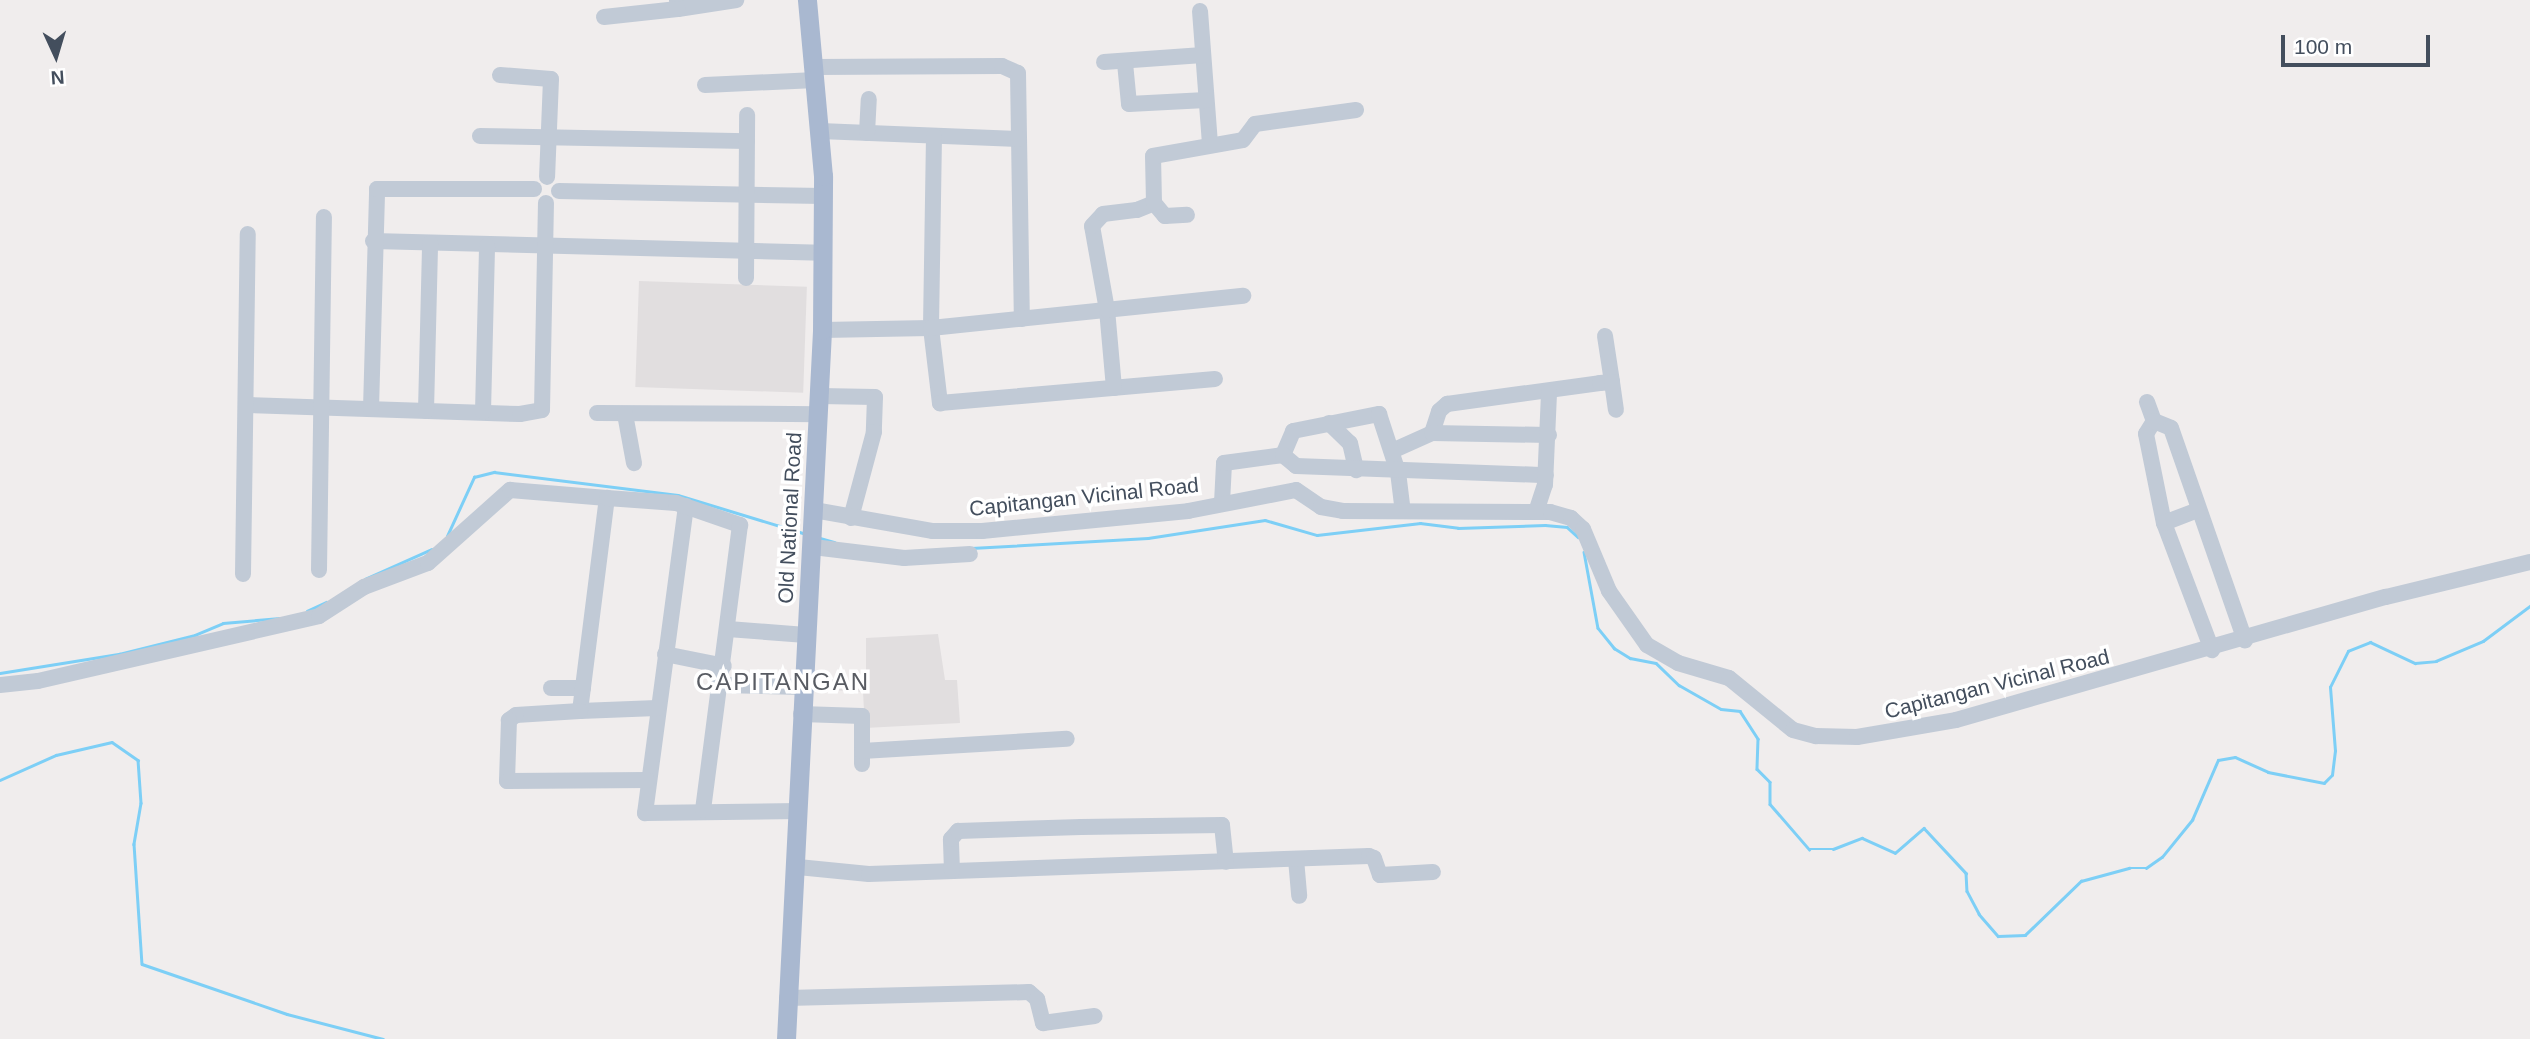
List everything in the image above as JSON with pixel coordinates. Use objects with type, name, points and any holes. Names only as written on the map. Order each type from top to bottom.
[{"type":"main road","name":"Old National Road","points":[[786,1039],[798,867],[801,714],[814,531],[822,330],[823,195],[820,131],[807,0]]},
{"type":"street","points":[[604,17],[678,4],[736,0]]},
{"type":"street","points":[[1199,11],[1210,144]]},
{"type":"street","points":[[1104,62],[1125,63],[1203,55]]},
{"type":"street","points":[[1125,63],[1129,104],[1206,100]]},
{"type":"street","points":[[705,85],[815,73],[1011,68],[1018,73],[1022,319]]},
{"type":"street","points":[[371,410],[375,196],[382,186],[534,190],[547,177],[551,79],[500,75]]},
{"type":"street","points":[[866,133],[869,99]]},
{"type":"street","points":[[1187,215],[1165,216],[1154,203],[1153,156],[1243,140],[1255,124],[1356,110]]},
{"type":"street","points":[[746,278],[747,115]]},
{"type":"street","points":[[820,131],[1019,139]]},
{"type":"street","points":[[481,136],[747,141]]},
{"type":"street","points":[[934,136],[931,328],[940,403],[1215,379]]},
{"type":"street","points":[[547,177],[558,183],[559,191]]},
{"type":"street","points":[[534,190],[539,201],[546,203]]},
{"type":"street","points":[[246,405],[536,414],[542,410],[546,203],[559,191],[823,195]]},
{"type":"street","points":[[1114,388],[1107,310],[1092,226],[1103,214],[1137,210],[1154,203]]},
{"type":"street","points":[[314,569],[319,217]]},
{"type":"street","points":[[243,574],[248,234]]},
{"type":"street","points":[[373,241],[822,253]]},
{"type":"street","points":[[426,411],[430,243]]},
{"type":"street","points":[[483,412],[487,246]]},
{"type":"street","points":[[822,330],[931,328],[1243,296]]},
{"type":"street","points":[[1605,336],[1616,410]]},
{"type":"street","points":[[1432,433],[1438,411],[1447,404],[1612,382]]},
{"type":"street","points":[[1536,512],[1546,475],[1549,392]]},
{"type":"street","points":[[597,413],[820,405],[876,397],[874,432],[851,518]]},
{"type":"street","points":[[2147,402],[2154,421],[2171,428],[2245,640]]},
{"type":"street","points":[[625,414],[634,463]]},
{"type":"street","points":[[1283,455],[1293,431],[1379,414],[1398,472],[1404,511]]},
{"type":"street","points":[[2154,421],[2146,434],[2164,523],[2212,650]]},
{"type":"street","points":[[1329,424],[1350,443],[1356,470]]},
{"type":"street","points":[[1392,452],[1432,433],[1549,435]]},
{"type":"street","points":[[1222,503],[1224,463],[1283,455],[1296,466],[1398,472],[1546,475]]},
{"type":"street","points":[[0,685],[38,681],[319,617],[364,587],[428,563],[510,491],[537,489],[607,498],[659,499],[740,525],[724,666],[703,810]]},
{"type":"street","name":"Capitangan Vicinal Road","points":[[814,531],[851,518],[933,531],[982,531],[1188,511],[1296,490],[1321,507],[1536,512],[1571,518],[1583,529],[1609,591],[1647,645],[1678,663],[1728,678],[1793,730],[1816,736],[1906,731],[2212,650],[2386,597],[2530,562]]},
{"type":"street","points":[[580,711],[607,498]]},
{"type":"street","points":[[686,506],[645,813],[703,810],[799,811]]},
{"type":"street","points":[[2164,523],[2198,510]]},
{"type":"street","points":[[814,531],[904,558],[970,554]]},
{"type":"street","points":[[728,629],[806,635]]},
{"type":"street","points":[[665,654],[724,666]]},
{"type":"street","points":[[721,685],[803,687]]},
{"type":"street","points":[[551,688],[583,688]]},
{"type":"street","points":[[648,780],[507,781],[509,720],[516,715],[657,708]]},
{"type":"street","points":[[801,714],[862,716],[862,757],[1067,739]]},
{"type":"street","points":[[952,871],[951,839],[958,831],[1216,823],[1224,828],[1226,862]]},
{"type":"street","points":[[798,867],[869,874],[1369,856],[1374,858],[1380,875],[1433,872]]},
{"type":"street","points":[[1296,859],[1299,896]]},
{"type":"street","points":[[787,998],[1029,992],[1037,999],[1043,1023],[1094,1016]]},
{"type":"shaded area","points":[[639,281],[807,287],[803,393],[635,387]]},
{"type":"shaded area","points":[[938,634],[945,680],[957,680],[960,723],[865,728],[863,692],[816,689],[815,679],[866,680],[866,638]]},
{"type":"waterway","points":[[447,536],[474,477],[494,472],[678,495],[803,533]]},
{"type":"waterway","points":[[971,548],[1148,538],[1265,520],[1317,535],[1420,523],[1458,528],[1545,525],[1567,527],[1578,537]]},
{"type":"waterway","points":[[820,538],[834,542]]},
{"type":"waterway","points":[[365,579],[432,549]]},
{"type":"waterway","points":[[1584,552],[1598,628],[1614,648],[1630,658],[1656,663],[1679,685],[1721,709],[1740,711],[1758,739],[1757,769],[1770,782],[1770,804],[1809,849],[1833,849],[1862,838],[1895,853],[1924,828],[1966,873],[1967,891],[1979,914],[1998,936],[2025,935],[2081,881],[2129,868],[2146,868],[2162,857],[2192,820],[2218,760],[2235,757],[2268,772],[2324,783],[2332,775],[2335,751],[2330,687],[2348,651],[2370,642],[2415,663],[2436,661],[2483,641],[2530,606]]},
{"type":"waterway","points":[[307,611],[326,602]]},
{"type":"waterway","points":[[0,673],[119,654],[195,635],[223,623],[280,618]]},
{"type":"waterway","points":[[0,780],[56,755],[112,742],[138,760],[141,803],[134,844],[142,964],[287,1014],[383,1039]]},
{"type":"district","name":"CAPITANGAN","points":[[783,682]]}]
